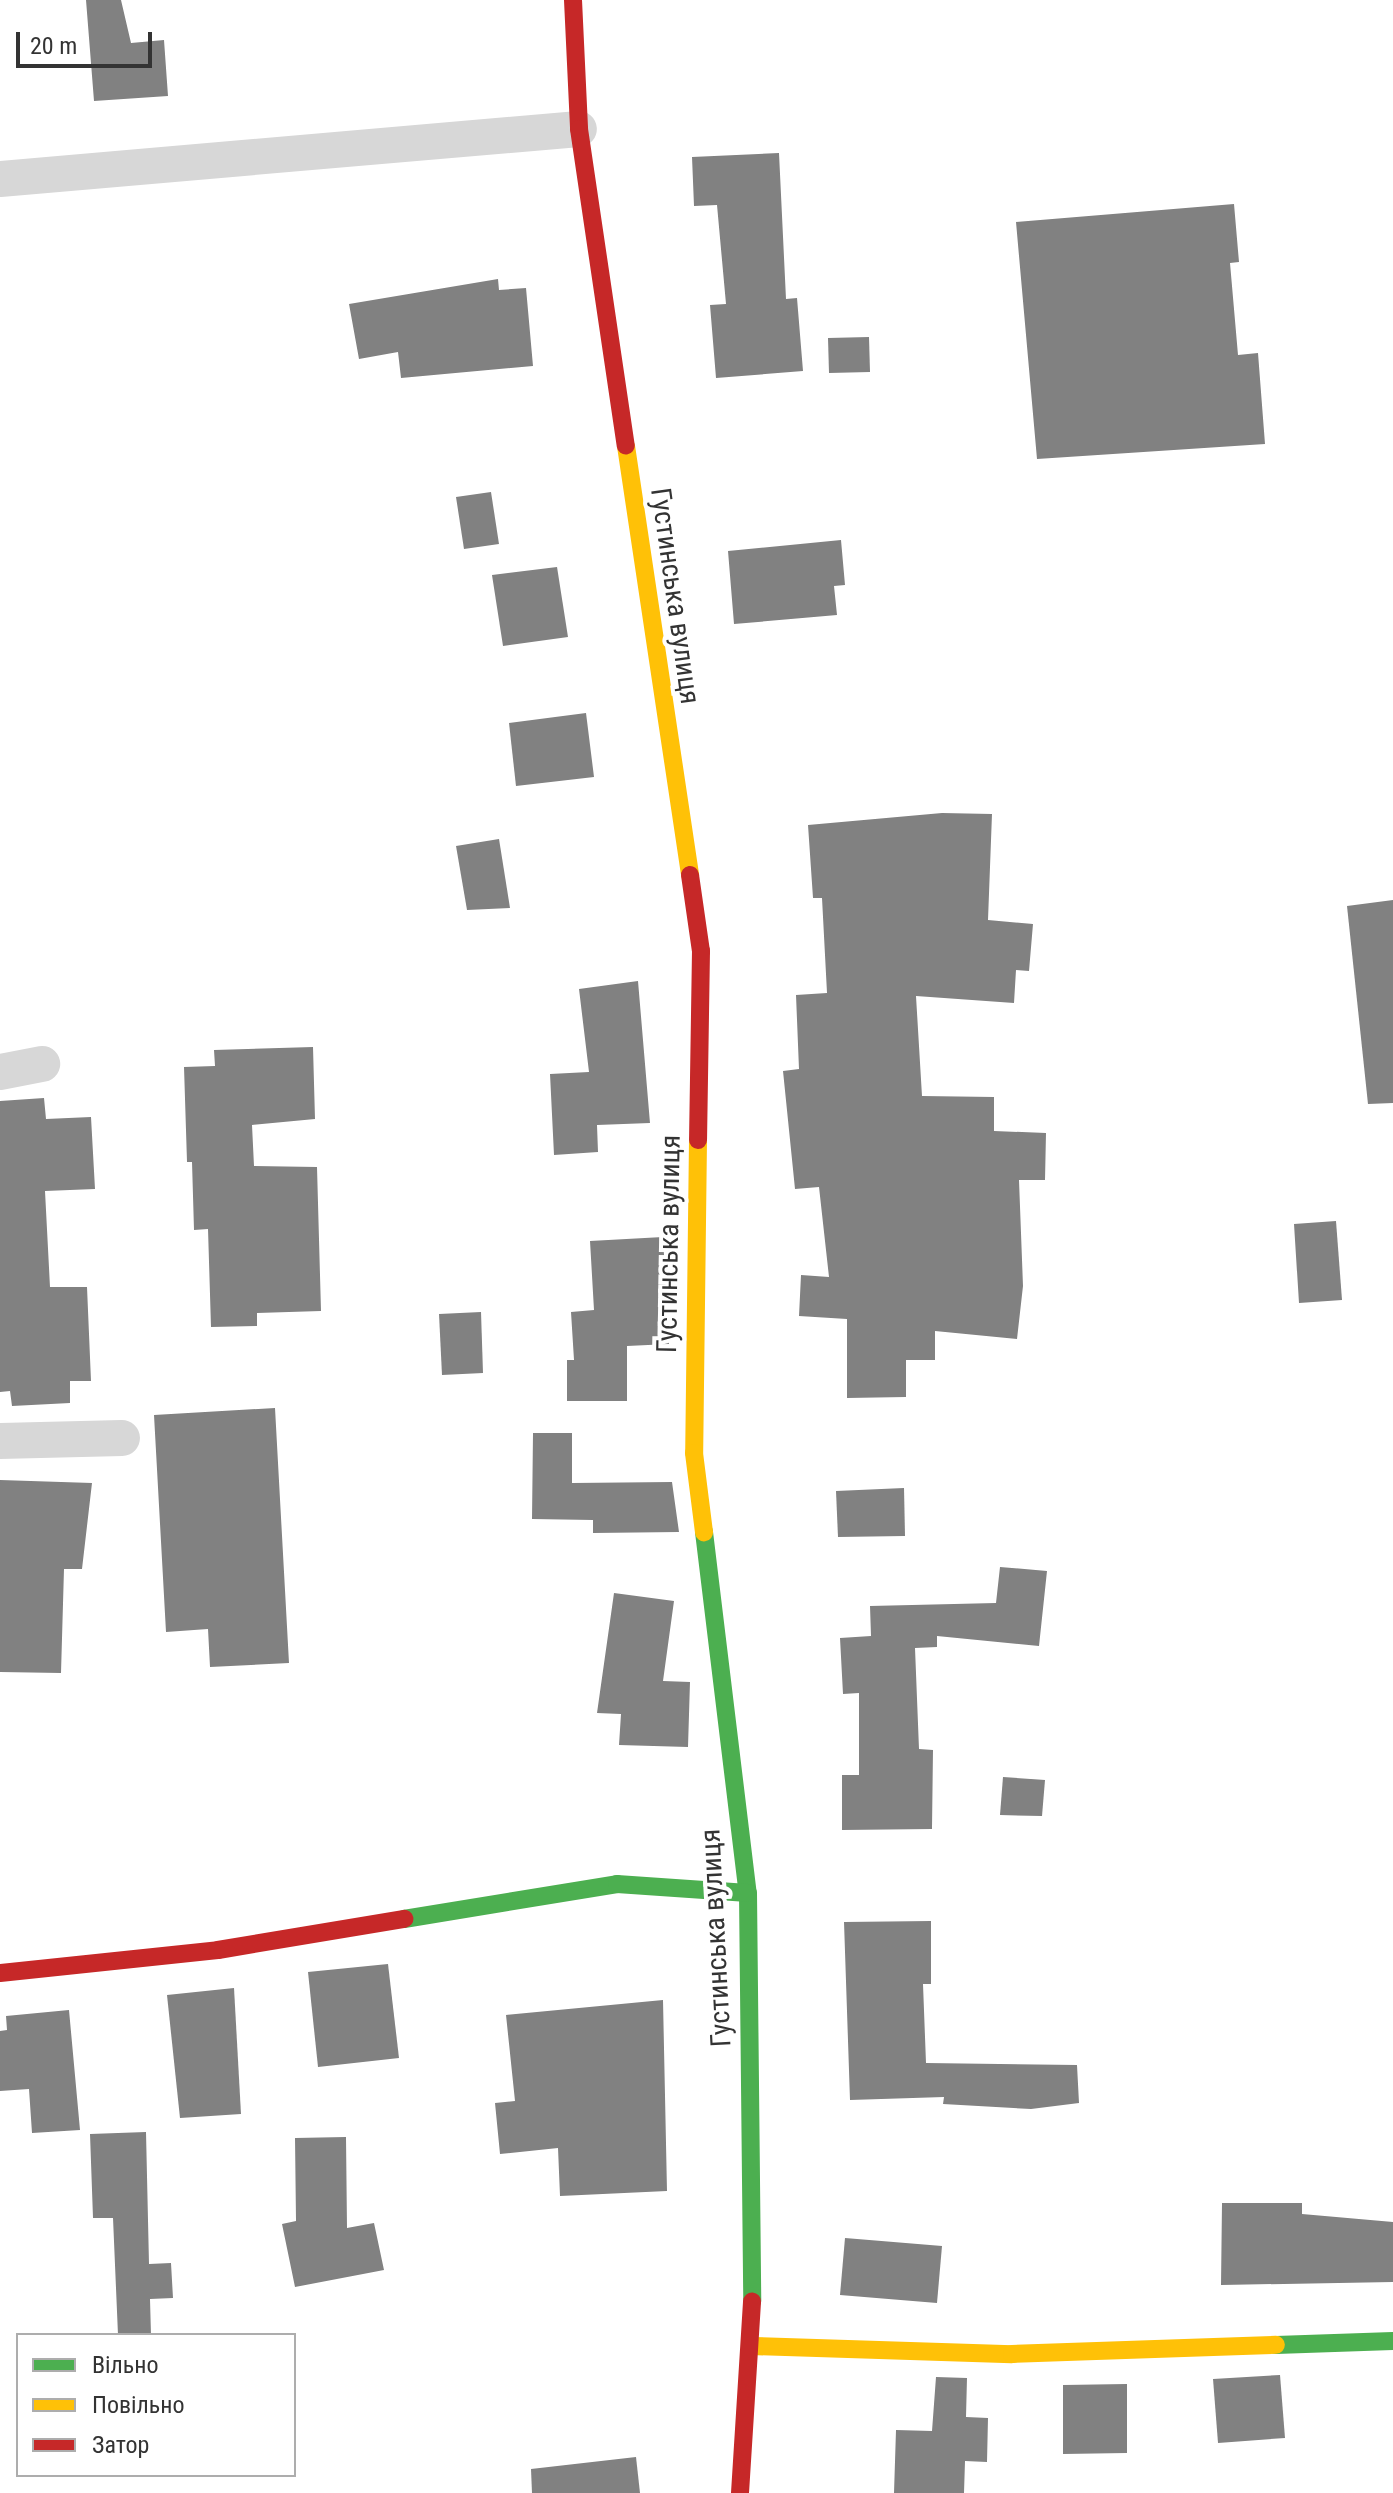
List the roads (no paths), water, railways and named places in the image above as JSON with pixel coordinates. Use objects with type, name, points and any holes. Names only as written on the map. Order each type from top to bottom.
[{"type":"main road","name":"Густинська вулиця","points":[[573,0],[579,129],[701,951],[694,1453],[748,1893],[752,2346],[740,2493]]},
{"type":"main road","points":[[0,1973],[218,1950],[617,1884],[748,1893]]},
{"type":"main road","points":[[752,2346],[1012,2354],[1393,2341]]},
{"type":"street","points":[[0,179],[579,129]]},
{"type":"street","points":[[0,1072],[42,1064]]},
{"type":"street","points":[[0,1441],[122,1438]]}]
